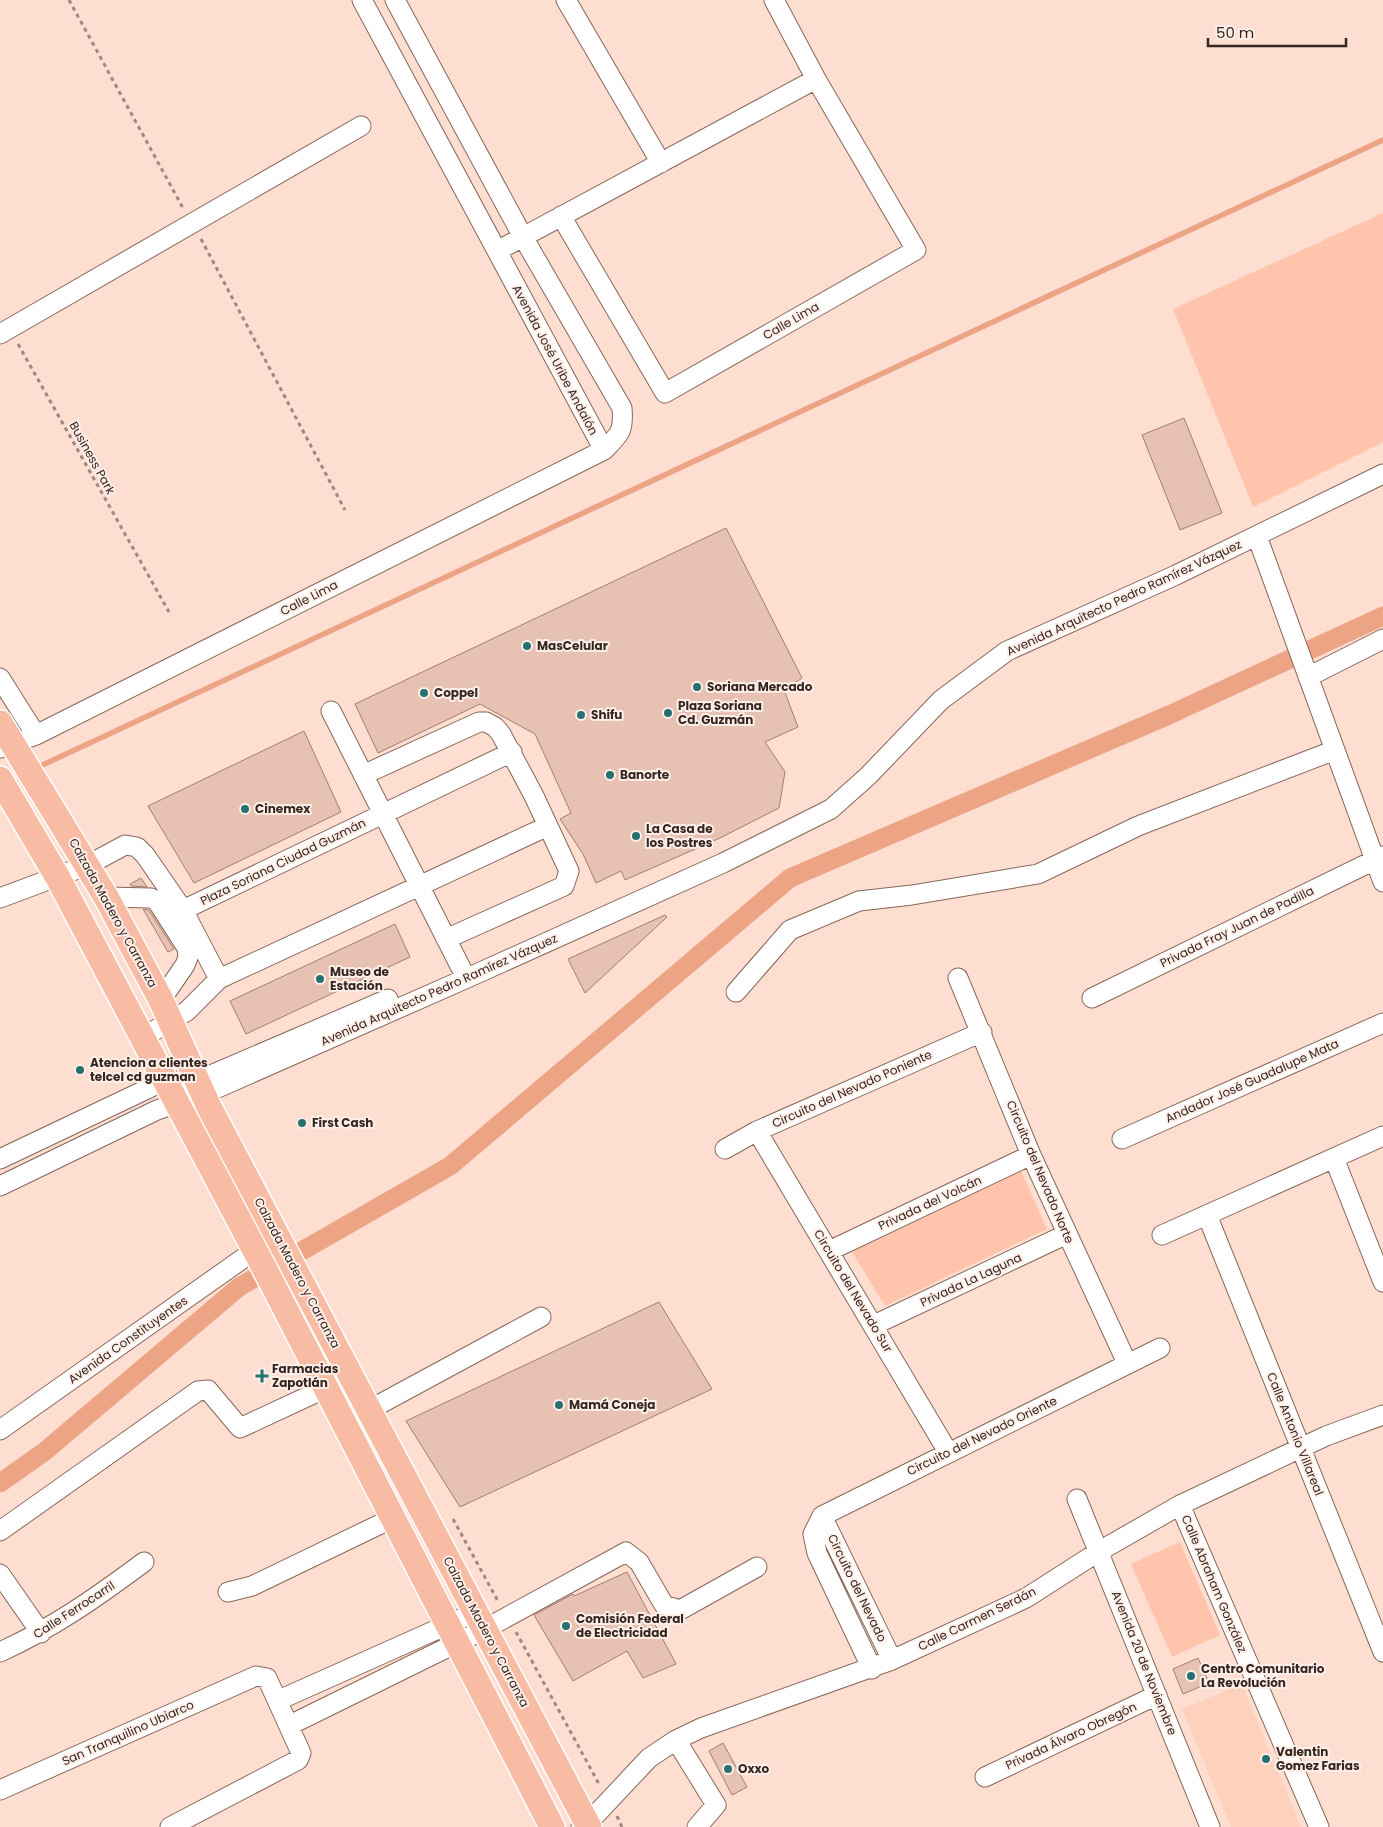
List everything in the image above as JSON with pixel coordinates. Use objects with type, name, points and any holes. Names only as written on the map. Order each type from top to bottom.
[{"type":"main road","name":"Calzada Madero y Carranza","points":[[0,723],[17,745],[106,897],[166,1010],[200,1088],[480,1620],[586,1826]]},
{"type":"main road","points":[[0,779],[58,878],[257,1254],[552,1827]]},
{"type":"main road","points":[[297,1331],[321,1318]]},
{"type":"main road","points":[[372,1478],[398,1465]]},
{"type":"street","name":"Avenida José Uribe Andalón","points":[[365,1],[604,450],[618,437],[623,426],[622,408],[523,237],[395,0]]},
{"type":"street","points":[[566,0],[661,163]]},
{"type":"street","points":[[497,251],[816,79],[774,0]]},
{"type":"street","name":"Calle Lima","points":[[561,216],[665,393],[916,250],[816,79]]},
{"type":"street","points":[[5,331],[361,126]]},
{"type":"street","name":"Calle Lima","points":[[17,745],[604,450]]},
{"type":"street","name":"Avenida Arquitecto Pedro Ramírez Vázquez","points":[[0,1159],[164,1081],[200,1088],[724,863],[831,809],[868,776],[941,700],[1007,651],[1256,536],[1383,474]]},
{"type":"street","points":[[1256,536],[1335,750],[1379,858],[1383,882]]},
{"type":"street","points":[[1307,672],[1383,639]]},
{"type":"street","points":[[0,678],[17,745]]},
{"type":"street","points":[[331,711],[461,968]]},
{"type":"street","points":[[363,775],[479,722],[486,722],[496,727],[512,752],[569,871],[564,886],[446,939]]},
{"type":"street","points":[[736,992],[790,930],[859,901],[912,895],[1038,874],[1138,826],[1335,750]]},
{"type":"street","name":"Plaza Soriana Ciudad Guzmán","points":[[183,910],[512,752]]},
{"type":"street","name":"Avenida Arquitecto Pedro Ramírez Vázquez","points":[[0,1186],[157,1110],[176,1103],[200,1088],[461,968],[597,909],[868,776]]},
{"type":"street","points":[[166,1010],[187,1011],[219,979],[548,826]]},
{"type":"street","points":[[0,898],[58,878],[88,865],[125,845],[137,847],[145,854],[183,910],[219,979]]},
{"type":"street","name":"Privada Fray Juan de Padilla","points":[[1092,998],[1379,858]]},
{"type":"street","points":[[106,897],[151,898],[157,901],[186,948],[188,957],[166,1010],[142,1038]]},
{"type":"street","name":"Circuito del Nevado Norte","points":[[958,978],[982,1032],[1031,1155],[1127,1363]]},
{"type":"street","name":"Andador José Guadalupe Mata","points":[[1122,1139],[1383,1023]]},
{"type":"street","name":"Circuito del Nevado Poniente","points":[[725,1149],[757,1131],[982,1032]]},
{"type":"street","name":"Circuito del Nevado Sur","points":[[757,1131],[948,1452]]},
{"type":"street","points":[[1162,1235],[1383,1136]]},
{"type":"street","name":"Privada del Volcán","points":[[829,1251],[1031,1155]]},
{"type":"street","points":[[1334,1158],[1383,1282]]},
{"type":"street","name":"Calle Antonio Villareal","points":[[1207,1215],[1383,1652]]},
{"type":"street","name":"Privada La Laguna","points":[[874,1325],[1067,1234]]},
{"type":"street","name":"Avenida Constituyentes","points":[[0,1430],[257,1254]]},
{"type":"street","points":[[370,1410],[541,1317]]},
{"type":"street","name":"Circuito del Nevado Oriente","points":[[822,1516],[1160,1348]]},
{"type":"street","points":[[0,1530],[198,1391],[208,1390],[240,1428],[326,1388]]},
{"type":"street","name":"Calle Carmen Serdán","points":[[586,1826],[649,1758],[676,1740],[701,1728],[872,1669],[892,1660],[1026,1598],[1098,1552],[1180,1505],[1326,1436],[1383,1415]]},
{"type":"street","name":"Avenida 20 de Noviembre","points":[[1077,1499],[1157,1695],[1207,1826]]},
{"type":"street","name":"Calle Abraham González","points":[[1180,1505],[1319,1827]]},
{"type":"street","name":"Circuito del Nevado","points":[[822,1516],[813,1534],[817,1553],[872,1669]]},
{"type":"street","name":"Circuito del Nevado","points":[[822,1516],[892,1660]]},
{"type":"street","points":[[228,1592],[252,1586],[393,1518]]},
{"type":"street","points":[[290,1725],[453,1633],[480,1620],[507,1616],[626,1552],[640,1562],[664,1605],[680,1610],[757,1567]]},
{"type":"street","name":"Calle Ferrocarril","points":[[0,1652],[41,1634],[93,1600],[144,1562]]},
{"type":"street","points":[[0,1574],[41,1634]]},
{"type":"street","points":[[170,1827],[298,1760],[301,1753],[279,1700],[453,1633]]},
{"type":"street","name":"San Tranquilino Ubiarco","points":[[0,1790],[256,1676],[267,1678],[279,1700]]},
{"type":"street","name":"Privada Álvaro Obregón","points":[[985,1777],[1157,1695]]},
{"type":"street","points":[[676,1740],[716,1805],[697,1827]]},
{"type":"path","points":[[69,0],[192,223],[346,510]]},
{"type":"path","name":"Business Park","points":[[5,331],[169,612]]},
{"type":"path","points":[[450,1514],[622,1827]]},
{"type":"shaded area","points":[[1383,213],[1383,442],[1253,507],[1173,309]]},
{"type":"shaded area","points":[[1021,1171],[1047,1229],[885,1306],[852,1252]]},
{"type":"shaded area","points":[[1180,1542],[1220,1635],[1172,1657],[1131,1564]]},
{"type":"shaded area","points":[[1242,1684],[1301,1827],[1231,1827],[1182,1709]]},
{"type":"building","points":[[1184,418],[1222,513],[1180,530],[1142,435]]},
{"type":"building","name":"Plaza Soriana Cd. Guzmán","points":[[726,528],[802,678],[784,690],[798,727],[765,742],[785,772],[779,808],[720,838],[625,880],[621,871],[596,883],[583,854],[560,819],[571,813],[535,734],[480,704],[378,753],[355,704]]},
{"type":"building","name":"Cinemex","points":[[304,731],[341,812],[194,883],[148,806]]},
{"type":"building","points":[[141,878],[147,887],[131,886],[130,884]]},
{"type":"building","points":[[143,909],[149,910],[174,949],[168,952]]},
{"type":"building","points":[[665,915],[667,917],[585,993],[568,959]]},
{"type":"building","name":"Museo de Estación","points":[[395,924],[410,957],[246,1034],[230,1001]]},
{"type":"building","name":"Mamá Coneja","points":[[659,1302],[712,1389],[460,1507],[406,1421]]},
{"type":"building","name":"Comisión Federal de Electricidad","points":[[627,1572],[676,1664],[643,1678],[627,1651],[573,1681],[534,1615],[573,1594],[574,1596]]},
{"type":"building","name":"Centro Comunitario La Revolución","points":[[1198,1658],[1209,1683],[1183,1694],[1173,1669]]},
{"type":"building","name":"Oxxo","points":[[723,1743],[747,1787],[732,1795],[709,1751]]},
{"type":"waterway","points":[[34,769],[1383,140]]},
{"type":"waterway","points":[[0,1483],[44,1452],[239,1287],[450,1166],[790,878],[1169,715],[1383,616]]},
{"type":"place","name":"MasCelular","points":[[527,646]]},
{"type":"place","name":"Soriana Mercado","points":[[697,687]]},
{"type":"place","name":"Coppel","points":[[424,693]]},
{"type":"place","name":"Plaza Soriana Cd. Guzmán","points":[[668,713]]},
{"type":"place","name":"Shifu","points":[[581,715]]},
{"type":"place","name":"Banorte","points":[[610,775]]},
{"type":"place","name":"Cinemex","points":[[245,809]]},
{"type":"place","name":"La Casa de los Postres","points":[[636,836]]},
{"type":"place","name":"Museo de Estación","points":[[320,979]]},
{"type":"place","name":"Atencion a clientes telcel cd guzman","points":[[80,1070]]},
{"type":"place","name":"First Cash","points":[[302,1123]]},
{"type":"place","name":"Farmacias Zapotlán","points":[[262,1376]]},
{"type":"place","name":"Mamá Coneja","points":[[559,1405]]},
{"type":"place","name":"Comisión Federal de Electricidad","points":[[566,1626]]},
{"type":"place","name":"Centro Comunitario La Revolución","points":[[1191,1676]]},
{"type":"place","name":"Valentin Gomez Farias","points":[[1266,1759]]},
{"type":"place","name":"Oxxo","points":[[728,1769]]}]
